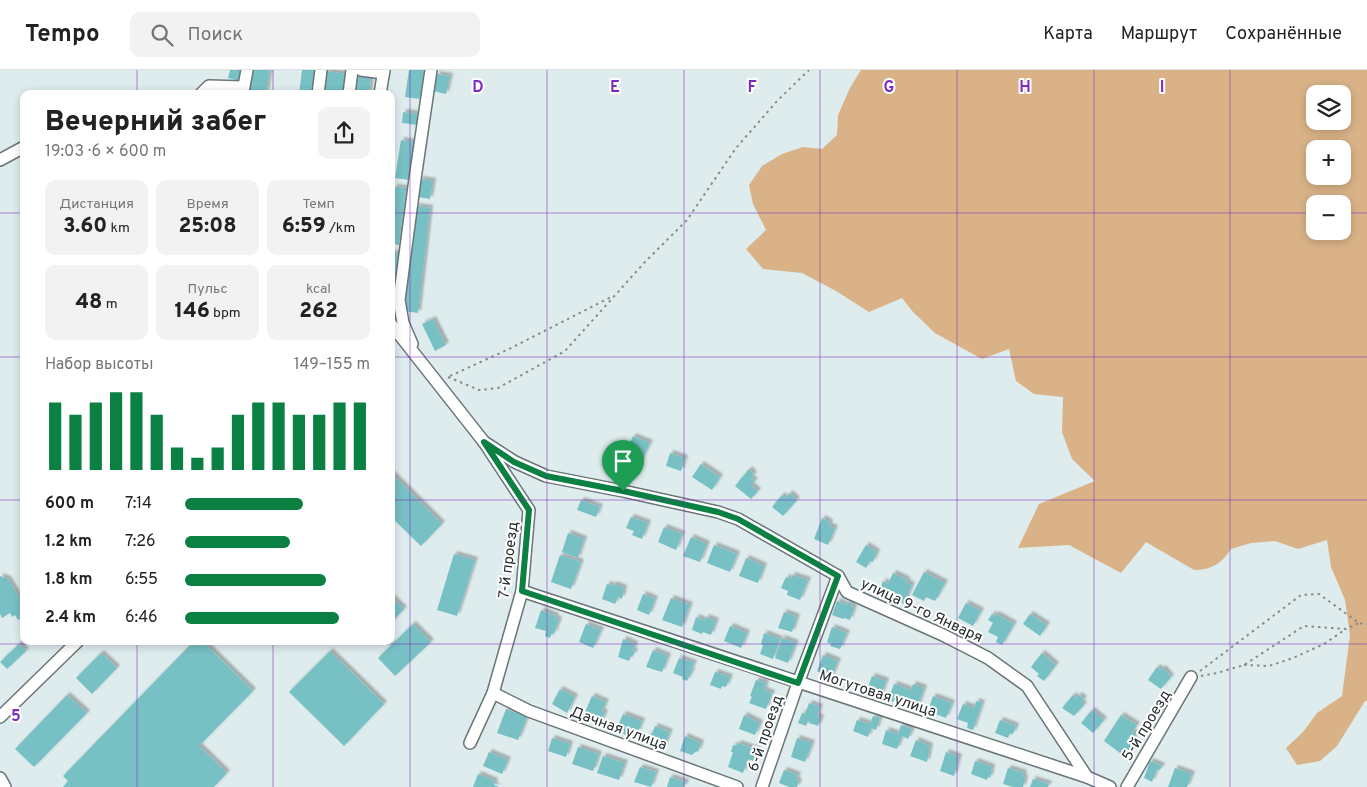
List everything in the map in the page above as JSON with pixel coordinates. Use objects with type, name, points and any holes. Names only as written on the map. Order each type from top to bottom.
[{"type":"street","points":[[205,90],[209,86],[243,90],[247,70]]},
{"type":"street","points":[[319,90],[322,70]]},
{"type":"street","points":[[350,90],[352,70]]},
{"type":"street","points":[[362,70],[384,71],[381,90]]},
{"type":"street","points":[[414,352],[403,323],[400,300],[414,179],[431,70]]},
{"type":"street","points":[[0,160],[20,149]]},
{"type":"street","name":"7-й проезд","points":[[395,329],[484,442],[529,510],[522,591],[493,693],[470,743]]},
{"type":"street","name":"улица 9-го Января","points":[[484,442],[514,462],[546,476],[718,512],[738,519],[838,576],[847,592],[944,635],[988,658],[1027,686],[1087,777]]},
{"type":"street","name":"6-й проезд","points":[[762,787],[838,576]]},
{"type":"street","name":"Могутовая улица","points":[[522,591],[1087,777],[1110,787]]},
{"type":"street","points":[[0,717],[74,645]]},
{"type":"street","name":"5-й проезд","points":[[1127,787],[1191,678]]},
{"type":"street","name":"Дачная улица","points":[[493,693],[529,711],[737,787]]},
{"type":"street","points":[[0,778],[6,787]]},
{"type":"path","points":[[450,376],[479,390],[498,388],[565,351],[686,220],[736,148],[778,100],[809,70]]},
{"type":"path","points":[[436,379],[450,376],[509,349],[616,294]]},
{"type":"path","points":[[1191,678],[1216,657],[1301,595],[1319,594],[1359,623],[1367,624]]},
{"type":"path","points":[[1244,665],[1269,666],[1293,658],[1324,644],[1346,629],[1359,623]]},
{"type":"path","points":[[1191,678],[1217,674],[1244,665],[1304,626],[1346,629]]},
{"type":"shaded area","points":[[861,70],[1367,70],[1367,701],[1365,701],[1337,746],[1320,761],[1297,765],[1286,748],[1303,732],[1317,713],[1342,696],[1350,635],[1345,600],[1331,567],[1327,540],[1298,549],[1275,541],[1251,543],[1231,549],[1216,565],[1200,570],[1194,570],[1146,542],[1121,573],[1069,545],[1018,548],[1039,504],[1095,481],[1072,459],[1062,432],[1063,397],[1034,394],[1016,381],[1009,349],[982,359],[935,333],[913,312],[902,298],[869,312],[836,291],[802,273],[763,269],[746,249],[766,230],[753,204],[749,185],[762,166],[782,154],[803,147],[822,149],[837,135],[838,115],[850,88]]},
{"type":"building","points":[[230,70],[243,70],[240,81],[228,78]]},
{"type":"building","points":[[252,70],[270,70],[267,90],[249,90]]},
{"type":"building","points":[[302,70],[315,70],[312,90],[300,90]]},
{"type":"building","points":[[409,70],[424,70],[420,99],[405,97]]},
{"type":"building","points":[[325,71],[346,74],[344,90],[322,90]]},
{"type":"building","points":[[437,74],[450,76],[446,94],[433,91]]},
{"type":"building","points":[[356,75],[371,78],[370,90],[354,90]]},
{"type":"building","points":[[403,112],[419,114],[417,125],[402,123]]},
{"type":"building","points":[[401,140],[414,142],[409,180],[395,178]]},
{"type":"building","points":[[420,179],[433,181],[430,199],[418,197]]},
{"type":"building","points":[[395,187],[406,188],[399,245],[395,244]]},
{"type":"building","points":[[416,206],[430,208],[418,313],[403,311]]},
{"type":"building","points":[[395,254],[398,254],[395,284]]},
{"type":"building","points":[[433,319],[446,345],[435,351],[422,324]]},
{"type":"building","points":[[633,436],[650,443],[640,463],[624,456]]},
{"type":"building","points":[[670,453],[685,458],[681,471],[666,466]]},
{"type":"building","points":[[701,464],[720,477],[712,490],[692,477]]},
{"type":"building","points":[[749,469],[754,474],[751,478],[755,481],[751,485],[758,491],[751,499],[735,486]]},
{"type":"building","points":[[395,477],[442,524],[421,546],[395,521]]},
{"type":"building","points":[[790,493],[797,500],[783,516],[772,507],[782,495],[785,498]]},
{"type":"building","points":[[581,500],[600,507],[596,517],[577,510]]},
{"type":"building","points":[[631,517],[648,523],[642,539],[632,535],[634,531],[626,528]]},
{"type":"building","points":[[822,518],[830,522],[829,526],[835,528],[828,545],[814,539]]},
{"type":"building","points":[[664,527],[682,534],[676,550],[658,542]]},
{"type":"building","points":[[568,533],[584,539],[578,558],[562,552]]},
{"type":"building","points":[[691,537],[707,544],[700,562],[683,556]]},
{"type":"building","points":[[714,545],[737,554],[730,572],[707,563]]},
{"type":"building","points":[[866,545],[877,552],[873,562],[870,561],[866,568],[856,562]]},
{"type":"building","points":[[454,554],[475,560],[457,616],[437,610]]},
{"type":"building","points":[[560,555],[581,562],[571,589],[551,582]]},
{"type":"building","points":[[746,558],[764,566],[758,583],[739,576]]},
{"type":"building","points":[[924,572],[945,583],[935,601],[926,597],[924,601],[912,595]]},
{"type":"building","points":[[893,573],[908,580],[906,582],[912,585],[904,604],[895,599],[892,604],[878,596],[883,581],[888,584]]},
{"type":"building","points":[[792,575],[808,580],[800,600],[787,595],[788,591],[781,588],[786,577],[791,579]]},
{"type":"building","points":[[0,576],[8,579],[20,599],[20,619],[18,620],[15,615],[12,617],[10,613],[2,618],[0,614]]},
{"type":"building","points":[[607,584],[613,586],[614,584],[624,588],[622,599],[618,597],[615,604],[602,599]]},
{"type":"building","points":[[643,594],[655,599],[649,615],[637,610]]},
{"type":"building","points":[[671,598],[690,605],[682,627],[662,620]]},
{"type":"building","points":[[395,601],[404,609],[395,619]]},
{"type":"building","points":[[837,601],[846,605],[847,602],[852,604],[851,606],[854,608],[850,620],[832,615]]},
{"type":"building","points":[[966,603],[981,611],[973,626],[958,618]]},
{"type":"building","points":[[541,610],[556,616],[555,618],[559,620],[554,634],[552,633],[550,638],[545,636],[546,631],[535,628]]},
{"type":"building","points":[[784,612],[797,617],[792,632],[778,628]]},
{"type":"building","points":[[992,614],[995,616],[996,614],[1014,624],[1002,645],[996,642],[998,637],[988,632],[993,623],[988,620]]},
{"type":"building","points":[[1030,614],[1047,625],[1040,636],[1023,624]]},
{"type":"building","points":[[696,617],[705,621],[706,617],[716,621],[711,635],[692,630]]},
{"type":"building","points":[[413,624],[431,642],[395,676],[378,658],[391,645],[395,645],[395,641]]},
{"type":"building","points":[[586,624],[601,630],[593,648],[579,642]]},
{"type":"building","points":[[730,626],[747,633],[741,648],[724,641]]},
{"type":"building","points":[[832,627],[847,633],[840,649],[830,646],[831,644],[827,642]]},
{"type":"building","points":[[764,633],[780,639],[773,659],[760,654]]},
{"type":"building","points":[[782,638],[796,643],[788,663],[775,658]]},
{"type":"building","points":[[623,639],[635,644],[633,651],[635,651],[629,661],[618,657]]},
{"type":"building","points":[[19,644],[26,651],[7,669],[0,662]]},
{"type":"building","points":[[190,645],[206,645],[253,691],[199,746],[227,773],[214,787],[63,787],[68,781],[63,776]]},
{"type":"building","points":[[653,650],[668,656],[662,672],[646,667]]},
{"type":"building","points":[[330,651],[384,704],[344,746],[289,692]]},
{"type":"building","points":[[101,653],[117,668],[92,694],[76,678]]},
{"type":"building","points":[[1042,653],[1056,665],[1044,681],[1037,676],[1039,674],[1031,667]]},
{"type":"building","points":[[823,655],[838,661],[831,678],[817,671]]},
{"type":"building","points":[[679,658],[694,663],[687,681],[673,673]]},
{"type":"building","points":[[1157,667],[1161,670],[1163,668],[1171,677],[1161,689],[1148,680]]},
{"type":"building","points":[[715,672],[730,677],[726,687],[722,686],[721,689],[710,685]]},
{"type":"building","points":[[872,676],[886,681],[881,695],[867,690]]},
{"type":"building","points":[[756,680],[766,683],[764,690],[772,693],[766,709],[749,703]]},
{"type":"building","points":[[894,684],[911,690],[913,684],[924,688],[916,711],[903,705],[903,703],[888,700]]},
{"type":"building","points":[[560,689],[575,697],[567,713],[552,704]]},
{"type":"building","points":[[67,695],[87,713],[34,767],[15,749]]},
{"type":"building","points":[[1073,695],[1076,698],[1079,695],[1084,699],[1081,702],[1084,705],[1074,716],[1062,708]]},
{"type":"building","points":[[592,696],[606,702],[602,711],[605,713],[600,724],[583,717]]},
{"type":"building","points":[[933,696],[952,703],[946,718],[928,711]]},
{"type":"building","points":[[976,701],[982,703],[973,730],[967,728],[968,723],[957,719],[963,704],[974,708]]},
{"type":"building","points":[[809,703],[820,707],[817,716],[821,718],[818,726],[809,723],[810,721],[808,721],[806,726],[798,723],[802,713],[805,714]]},
{"type":"building","points":[[506,709],[527,717],[518,740],[497,733]]},
{"type":"building","points":[[1092,710],[1104,720],[1093,733],[1081,723]]},
{"type":"building","points":[[623,714],[642,721],[638,732],[631,730],[628,736],[623,734],[624,731],[617,728]]},
{"type":"building","points":[[744,715],[760,723],[755,735],[739,729]]},
{"type":"building","points":[[1121,715],[1137,725],[1132,732],[1136,734],[1133,740],[1137,743],[1131,752],[1128,750],[1124,756],[1104,741]]},
{"type":"building","points":[[873,716],[880,718],[876,730],[871,728],[868,737],[853,731],[857,720],[870,724]]},
{"type":"building","points":[[1000,720],[1016,726],[1013,734],[1010,733],[1008,738],[995,733]]},
{"type":"building","points":[[901,725],[912,729],[908,739],[902,736],[897,749],[882,744],[886,730],[898,734]]},
{"type":"building","points":[[655,726],[670,732],[664,746],[647,739],[652,734]]},
{"type":"building","points":[[685,736],[701,743],[698,752],[696,751],[692,755],[680,751]]},
{"type":"building","points":[[552,738],[570,744],[566,757],[548,751]]},
{"type":"building","points":[[797,738],[812,743],[805,762],[791,757]]},
{"type":"building","points":[[916,740],[930,746],[927,762],[910,756]]},
{"type":"building","points":[[738,743],[758,750],[754,761],[748,759],[743,773],[728,767],[733,752],[731,752],[733,745],[737,746]]},
{"type":"building","points":[[578,747],[599,754],[593,771],[572,764]]},
{"type":"building","points":[[489,752],[508,760],[502,774],[483,766]]},
{"type":"building","points":[[946,752],[959,757],[954,776],[940,771]]},
{"type":"building","points":[[603,756],[625,763],[619,780],[597,773]]},
{"type":"building","points":[[975,761],[992,767],[990,778],[988,777],[987,780],[971,774]]},
{"type":"building","points":[[1150,761],[1162,766],[1160,770],[1157,769],[1152,782],[1144,778]]},
{"type":"building","points":[[640,767],[656,772],[651,787],[634,782]]},
{"type":"building","points":[[1008,768],[1024,773],[1023,787],[1003,784]]},
{"type":"building","points":[[1175,768],[1192,774],[1187,787],[1168,787]]},
{"type":"building","points":[[784,770],[798,775],[796,780],[799,781],[797,787],[789,787],[779,783]]},
{"type":"building","points":[[478,774],[495,781],[494,785],[499,787],[473,787]]},
{"type":"building","points":[[670,777],[686,782],[684,787],[667,787]]},
{"type":"building","points":[[1033,779],[1049,784],[1048,787],[1030,787]]},
{"type":"route","points":[[484,442],[514,462],[546,476],[623,491],[718,512],[738,519],[838,576],[798,683],[522,591],[529,510],[484,442]]}]
